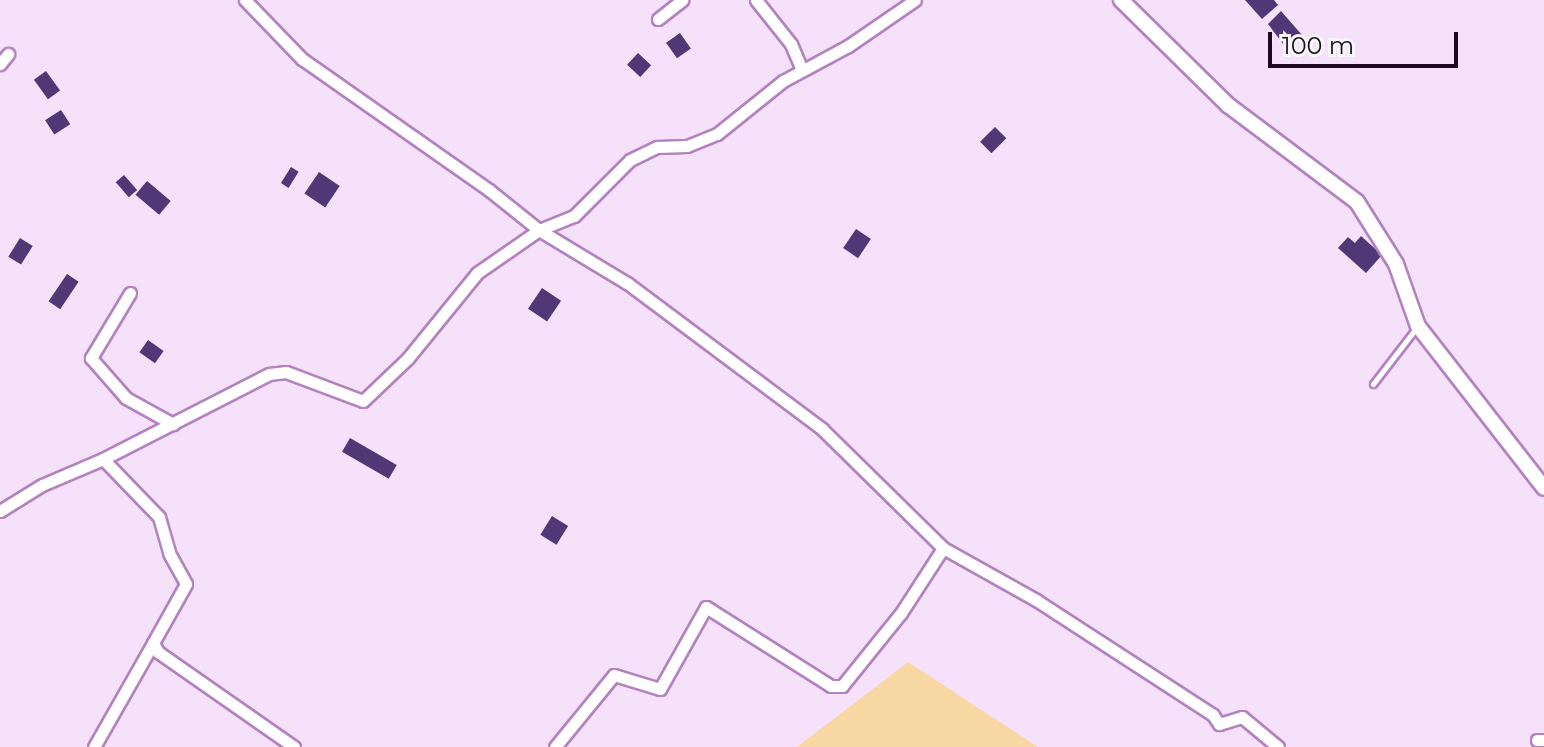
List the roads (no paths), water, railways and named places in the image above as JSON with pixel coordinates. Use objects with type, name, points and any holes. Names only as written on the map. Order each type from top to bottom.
[{"type":"street","points":[[245,0],[302,59],[489,190],[539,230],[627,283],[822,429],[943,548],[1036,600],[1213,715],[1219,724],[1242,717],[1278,747]]},
{"type":"street","points":[[658,19],[682,0]]},
{"type":"street","points":[[756,0],[791,44],[802,70]]},
{"type":"street","points":[[0,511],[42,485],[103,459],[253,381],[286,372],[363,401],[408,358],[477,273],[539,230],[574,216],[630,160],[657,147],[687,146],[717,134],[802,70],[848,46],[915,0]]},
{"type":"street","points":[[1121,0],[1228,105],[1357,202],[1396,264],[1418,326],[1544,488]]},
{"type":"street","points":[[0,64],[8,54]]},
{"type":"street","points":[[130,293],[91,358],[126,398],[173,424]]},
{"type":"street","points":[[94,747],[186,584],[169,553],[159,517],[103,459]]},
{"type":"street","points":[[555,747],[614,675],[660,689],[706,607],[831,686],[847,683],[943,548]]},
{"type":"street","points":[[153,643],[218,697],[294,747]]},
{"type":"lane","points":[[1373,384],[1418,326]]}]
